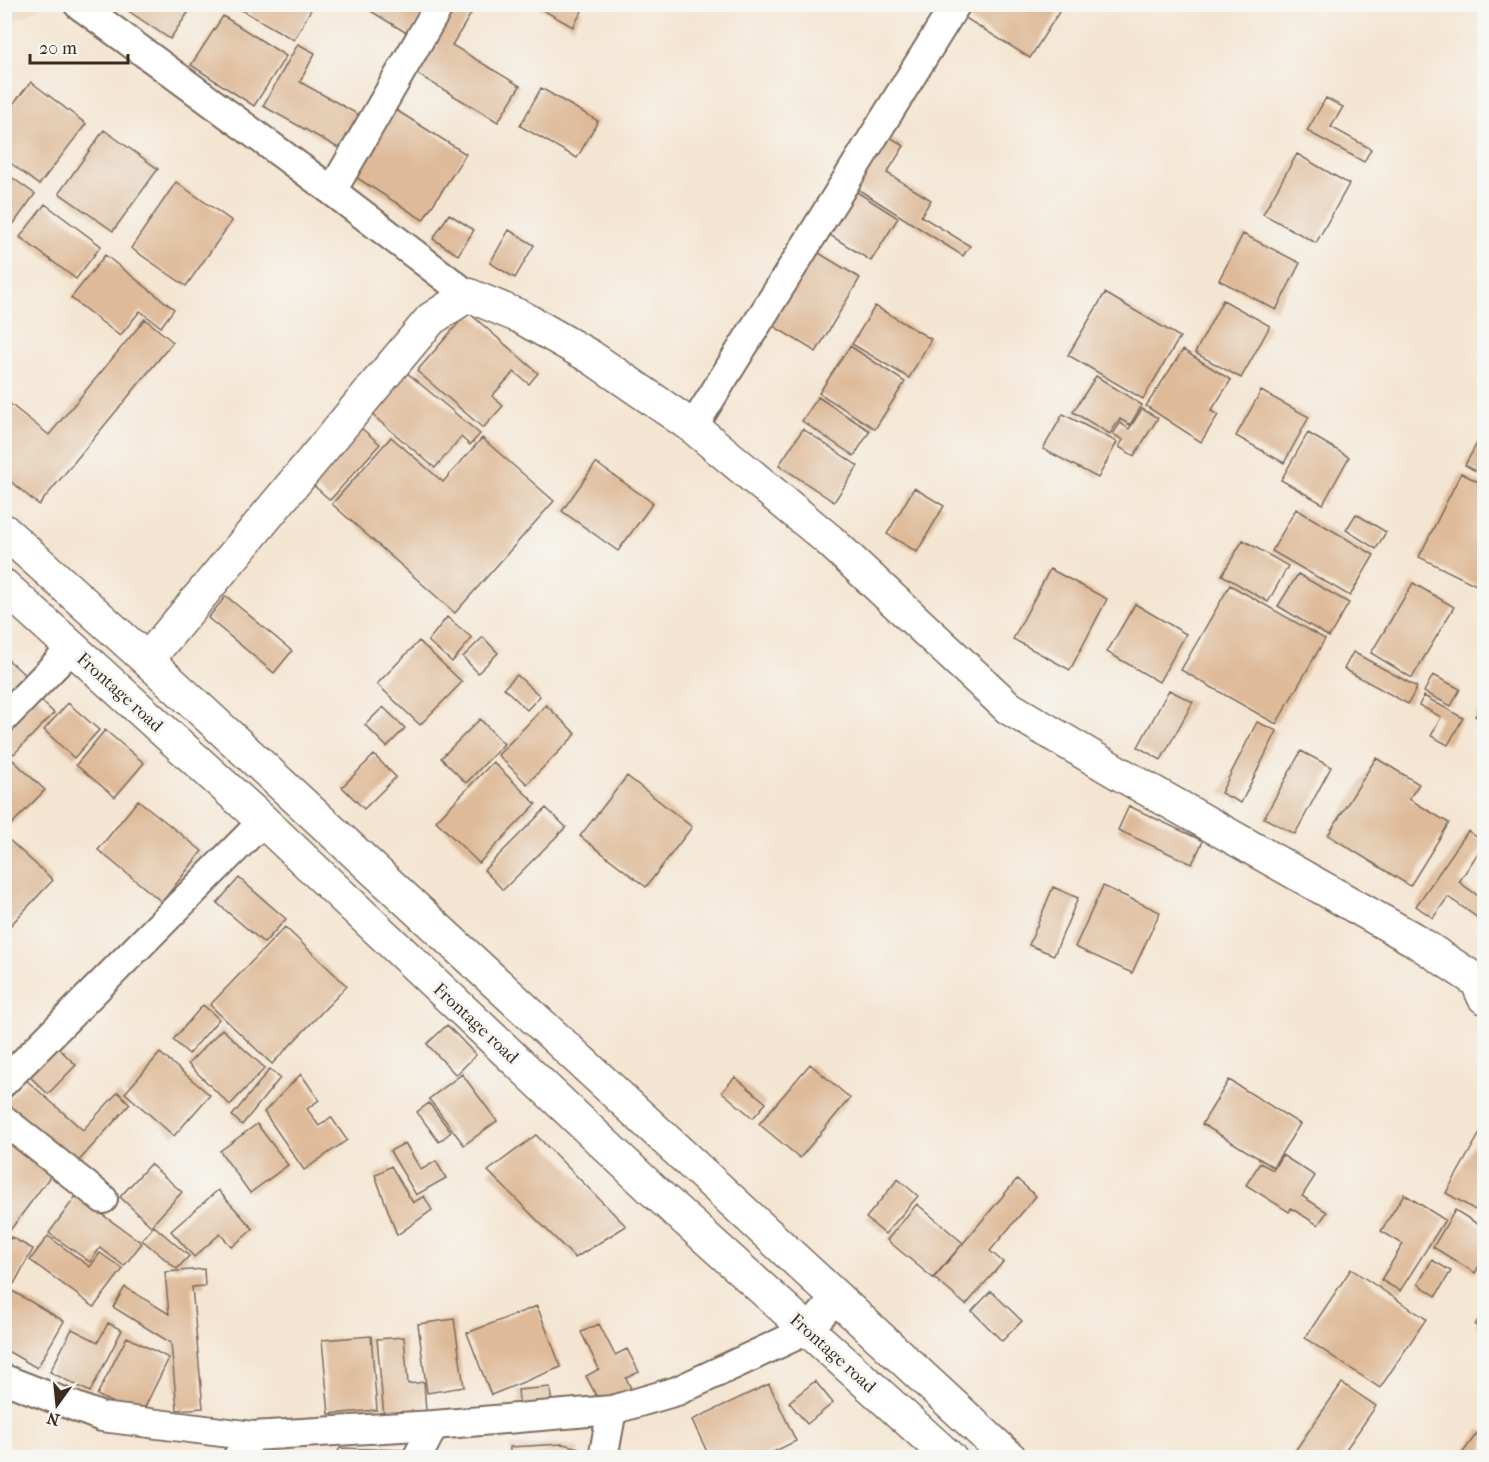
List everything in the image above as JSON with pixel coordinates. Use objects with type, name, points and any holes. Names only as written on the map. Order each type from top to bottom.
[{"type":"main road","points":[[147,660],[431,319],[468,295],[521,317],[591,357],[693,427],[830,540],[1009,708],[1117,772],[1413,939],[1477,981],[1485,997]]},
{"type":"main road","points":[[4,531],[147,660],[1010,1458]]},
{"type":"main road","name":"Frontage road","points":[[4,586],[263,821],[654,1191],[950,1458]]},
{"type":"street","points":[[78,4],[332,191],[468,295]]},
{"type":"street","points":[[332,191],[440,4]]},
{"type":"street","points":[[693,427],[956,4]]},
{"type":"street","points":[[4,718],[72,648]]},
{"type":"street","points":[[4,1082],[263,821]]},
{"type":"street","points":[[4,1120],[104,1199]]},
{"type":"street","points":[[4,1379],[102,1417],[245,1447],[434,1425],[612,1410],[677,1391],[808,1330],[836,1298]]},
{"type":"street","points":[[603,1458],[612,1410]]},
{"type":"street","points":[[417,1458],[434,1425]]},
{"type":"shaded area","points":[[5,5],[41,6],[5,28]]},
{"type":"building","points":[[118,4],[194,4],[170,39]]},
{"type":"building","points":[[231,4],[314,4],[294,40]]},
{"type":"building","points":[[359,4],[429,4],[410,35]]},
{"type":"building","points":[[452,4],[477,4],[452,45],[520,86],[498,122],[412,71]]},
{"type":"building","points":[[532,4],[573,4],[582,11],[573,27]]},
{"type":"building","points":[[965,4],[1064,4],[1030,58],[959,14]]},
{"type":"building","points":[[223,16],[286,56],[254,106],[191,65]]},
{"type":"building","points":[[298,44],[315,53],[300,82],[361,116],[342,150],[263,106]]},
{"type":"building","points":[[31,82],[86,124],[39,185],[4,158],[4,115]]},
{"type":"building","points":[[541,88],[598,121],[577,158],[520,126]]},
{"type":"building","points":[[1326,98],[1343,107],[1331,127],[1371,149],[1364,162],[1307,131]]},
{"type":"building","points":[[396,110],[466,154],[423,220],[354,176]]},
{"type":"building","points":[[104,130],[158,169],[113,231],[59,193]]},
{"type":"building","points":[[881,131],[904,146],[887,173],[931,200],[921,216],[970,246],[963,256],[848,183]]},
{"type":"building","points":[[1297,154],[1349,184],[1316,243],[1263,214]]},
{"type":"building","points":[[4,172],[35,194],[12,226],[4,221]]},
{"type":"building","points":[[176,182],[232,221],[186,286],[131,248]]},
{"type":"building","points":[[849,187],[898,218],[871,261],[822,230]]},
{"type":"building","points":[[45,204],[101,246],[76,279],[20,237]]},
{"type":"building","points":[[449,214],[474,230],[458,255],[433,239]]},
{"type":"building","points":[[509,230],[534,245],[515,278],[490,263]]},
{"type":"building","points":[[1243,234],[1300,263],[1276,310],[1219,280]]},
{"type":"building","points":[[809,247],[860,278],[816,352],[765,321]]},
{"type":"building","points":[[105,255],[174,309],[161,327],[140,311],[120,336],[71,298]]},
{"type":"building","points":[[1105,293],[1180,337],[1143,399],[1068,355]]},
{"type":"building","points":[[1223,300],[1270,326],[1241,378],[1195,353]]},
{"type":"building","points":[[875,306],[931,339],[909,378],[852,344]]},
{"type":"building","points":[[468,312],[538,373],[529,384],[514,372],[492,396],[503,406],[483,428],[417,371]]},
{"type":"building","points":[[145,319],[173,342],[39,505],[4,476],[4,399],[49,435]]},
{"type":"building","points":[[850,346],[905,382],[875,429],[819,393]]},
{"type":"building","points":[[1183,350],[1231,380],[1211,411],[1218,415],[1201,442],[1146,406]]},
{"type":"building","points":[[406,372],[480,434],[470,445],[461,437],[435,468],[370,413]]},
{"type":"building","points":[[1096,376],[1142,405],[1130,425],[1120,419],[1110,434],[1073,412]]},
{"type":"building","points":[[1261,391],[1309,417],[1284,463],[1236,436]]},
{"type":"building","points":[[818,397],[870,431],[854,456],[802,421]]},
{"type":"building","points":[[1142,409],[1158,418],[1134,456],[1119,447],[1123,440],[1113,434],[1120,423],[1129,429]]},
{"type":"building","points":[[1063,414],[1117,442],[1098,478],[1043,449]]},
{"type":"building","points":[[360,427],[380,444],[330,500],[311,483]]},
{"type":"building","points":[[803,429],[858,466],[834,502],[779,465]]},
{"type":"building","points":[[1484,431],[1484,476],[1465,465]]},
{"type":"building","points":[[1308,433],[1349,457],[1323,504],[1281,480]]},
{"type":"building","points":[[391,437],[443,482],[482,438],[554,501],[455,613],[332,504]]},
{"type":"building","points":[[596,463],[653,503],[618,551],[562,511]]},
{"type":"building","points":[[1461,473],[1484,485],[1484,568],[1476,585],[1419,557]]},
{"type":"building","points":[[914,488],[944,506],[917,552],[887,534]]},
{"type":"building","points":[[1296,509],[1374,555],[1350,596],[1272,551]]},
{"type":"building","points":[[1356,514],[1386,532],[1376,549],[1346,530]]},
{"type":"building","points":[[1243,540],[1288,566],[1268,602],[1222,575]]},
{"type":"building","points":[[1050,569],[1107,599],[1070,670],[1013,639]]},
{"type":"building","points":[[1298,574],[1349,603],[1329,637],[1278,606]]},
{"type":"building","points":[[1413,583],[1454,607],[1412,678],[1371,653]]},
{"type":"building","points":[[1230,585],[1325,639],[1276,724],[1181,670]]},
{"type":"building","points":[[226,596],[292,651],[274,673],[208,618]]},
{"type":"building","points":[[1135,604],[1186,634],[1159,682],[1107,652]]},
{"type":"building","points":[[447,617],[472,638],[452,662],[428,641]]},
{"type":"building","points":[[483,637],[498,653],[478,673],[463,657]]},
{"type":"building","points":[[419,641],[462,682],[420,725],[377,684]]},
{"type":"building","points":[[1353,652],[1417,687],[1408,704],[1344,669]]},
{"type":"building","points":[[4,656],[25,675],[4,697]]},
{"type":"building","points":[[517,675],[540,696],[527,710],[504,688]]},
{"type":"building","points":[[1433,675],[1460,689],[1451,706],[1424,692]]},
{"type":"building","points":[[1169,690],[1193,702],[1161,760],[1138,747]]},
{"type":"building","points":[[35,695],[54,713],[14,754],[4,744],[4,725]]},
{"type":"building","points":[[1424,696],[1463,718],[1448,745],[1431,736],[1441,717],[1419,705]]},
{"type":"building","points":[[1484,702],[1484,722],[1475,716]]},
{"type":"building","points":[[68,703],[99,730],[74,758],[44,730]]},
{"type":"building","points":[[546,705],[576,734],[527,784],[498,755]]},
{"type":"building","points":[[383,707],[405,728],[387,747],[365,725]]},
{"type":"building","points":[[480,719],[504,744],[466,783],[441,758]]},
{"type":"building","points":[[1257,722],[1277,731],[1241,803],[1221,793]]},
{"type":"building","points":[[105,730],[144,763],[115,797],[76,765]]},
{"type":"building","points":[[1301,751],[1331,767],[1295,834],[1264,818]]},
{"type":"building","points":[[4,752],[45,790],[4,832]]},
{"type":"building","points":[[374,755],[396,777],[364,809],[342,787]]},
{"type":"building","points":[[1376,758],[1419,784],[1409,799],[1449,823],[1410,886],[1328,835]]},
{"type":"building","points":[[493,762],[536,804],[479,863],[436,821]]},
{"type":"building","points":[[627,776],[692,827],[646,887],[580,836]]},
{"type":"building","points":[[138,800],[202,851],[162,902],[98,850]]},
{"type":"building","points":[[1129,806],[1203,841],[1192,864],[1118,830]]},
{"type":"building","points":[[546,808],[566,827],[503,890],[484,870]]},
{"type":"building","points":[[1468,831],[1484,844],[1459,882],[1484,900],[1484,922],[1448,897],[1433,918],[1416,906]]},
{"type":"building","points":[[8,839],[53,880],[4,932],[4,843]]},
{"type":"building","points":[[239,878],[286,919],[264,943],[217,903]]},
{"type":"building","points":[[1103,886],[1160,912],[1132,973],[1075,947]]},
{"type":"building","points":[[1053,887],[1078,898],[1054,955],[1029,945]]},
{"type":"building","points":[[285,927],[347,986],[272,1064],[210,1005]]},
{"type":"building","points":[[203,1005],[219,1019],[189,1054],[173,1040]]},
{"type":"building","points":[[447,1025],[476,1055],[456,1075],[427,1044]]},
{"type":"building","points":[[222,1029],[265,1068],[230,1105],[188,1064]]},
{"type":"building","points":[[51,1041],[76,1065],[48,1094],[23,1070]]},
{"type":"building","points":[[160,1053],[210,1095],[174,1136],[125,1093]]},
{"type":"building","points":[[810,1064],[850,1098],[800,1158],[759,1124]]},
{"type":"building","points":[[270,1069],[280,1078],[242,1125],[232,1116]]},
{"type":"building","points":[[301,1074],[319,1100],[307,1109],[319,1126],[331,1117],[347,1140],[304,1170],[264,1112]]},
{"type":"building","points":[[462,1074],[497,1121],[464,1145],[429,1099]]},
{"type":"building","points":[[735,1077],[766,1103],[753,1118],[722,1092]]},
{"type":"building","points":[[26,1080],[83,1130],[118,1092],[130,1104],[76,1164],[6,1102]]},
{"type":"building","points":[[1229,1080],[1300,1124],[1273,1167],[1202,1124]]},
{"type":"building","points":[[429,1103],[451,1132],[439,1142],[417,1112]]},
{"type":"building","points":[[257,1124],[288,1165],[250,1193],[220,1151]]},
{"type":"building","points":[[1484,1126],[1484,1198],[1477,1211],[1446,1193]]},
{"type":"building","points":[[536,1135],[626,1226],[575,1258],[488,1171]]},
{"type":"building","points":[[4,1139],[52,1174],[8,1233],[4,1231]]},
{"type":"building","points":[[405,1143],[421,1170],[436,1161],[446,1178],[416,1195],[390,1151]]},
{"type":"building","points":[[1282,1155],[1315,1176],[1302,1196],[1327,1212],[1318,1225],[1291,1208],[1289,1212],[1246,1185],[1260,1163],[1273,1170]]},
{"type":"building","points":[[150,1164],[182,1192],[151,1226],[120,1197]]},
{"type":"building","points":[[391,1166],[413,1203],[424,1196],[432,1210],[397,1235],[375,1175]]},
{"type":"building","points":[[898,1179],[918,1196],[885,1234],[866,1218]]},
{"type":"building","points":[[1017,1179],[1036,1196],[990,1251],[1003,1262],[966,1305],[934,1278]]},
{"type":"building","points":[[218,1190],[253,1229],[232,1247],[220,1234],[194,1257],[171,1231]]},
{"type":"building","points":[[1404,1194],[1445,1220],[1400,1291],[1381,1280],[1403,1244],[1381,1231]]},
{"type":"building","points":[[76,1196],[142,1243],[124,1266],[100,1248],[90,1262],[49,1233]]},
{"type":"building","points":[[917,1204],[963,1243],[933,1278],[887,1240]]},
{"type":"building","points":[[1455,1210],[1484,1228],[1484,1257],[1475,1273],[1433,1247]]},
{"type":"building","points":[[154,1226],[189,1256],[177,1269],[142,1240]]},
{"type":"building","points":[[48,1236],[90,1267],[100,1253],[123,1269],[94,1307],[30,1260]]},
{"type":"building","points":[[11,1237],[33,1249],[14,1284],[4,1279],[4,1249]]},
{"type":"building","points":[[1432,1260],[1451,1271],[1436,1296],[1418,1284]]},
{"type":"building","points":[[204,1269],[205,1286],[192,1287],[203,1408],[177,1410],[171,1343],[113,1307],[125,1287],[169,1314],[165,1272]]},
{"type":"building","points":[[1351,1269],[1426,1319],[1380,1388],[1305,1338]]},
{"type":"building","points":[[9,1289],[64,1321],[37,1368],[4,1349],[4,1296]]},
{"type":"building","points":[[991,1291],[1022,1321],[1002,1341],[972,1311]]},
{"type":"building","points":[[537,1306],[561,1367],[491,1395],[467,1333]]},
{"type":"building","points":[[1484,1310],[1484,1331],[1475,1325]]},
{"type":"building","points":[[454,1319],[464,1387],[427,1393],[418,1324]]},
{"type":"building","points":[[108,1323],[122,1330],[90,1392],[50,1372],[72,1329],[98,1342]]},
{"type":"building","points":[[599,1324],[615,1355],[627,1349],[639,1372],[626,1378],[635,1397],[618,1405],[612,1394],[599,1401],[586,1376],[599,1369],[581,1332]]},
{"type":"building","points":[[371,1336],[377,1410],[329,1414],[322,1340]]},
{"type":"building","points":[[127,1337],[169,1358],[140,1417],[97,1395]]},
{"type":"building","points":[[404,1337],[408,1384],[424,1382],[426,1413],[384,1417],[377,1339]]},
{"type":"building","points":[[815,1381],[833,1403],[807,1424],[789,1402]]},
{"type":"building","points":[[1342,1383],[1376,1406],[1340,1458],[1290,1458]]},
{"type":"building","points":[[769,1384],[796,1441],[761,1458],[710,1458],[692,1420]]},
{"type":"building","points":[[550,1387],[552,1406],[520,1409],[518,1390]]},
{"type":"building","points":[[1480,1429],[1484,1433],[1484,1458],[1465,1458],[1461,1455]]},
{"type":"building","points":[[563,1444],[579,1448],[577,1458],[510,1458],[510,1447]]},
{"type":"building","points":[[340,1448],[403,1450],[398,1458],[334,1458]]}]
